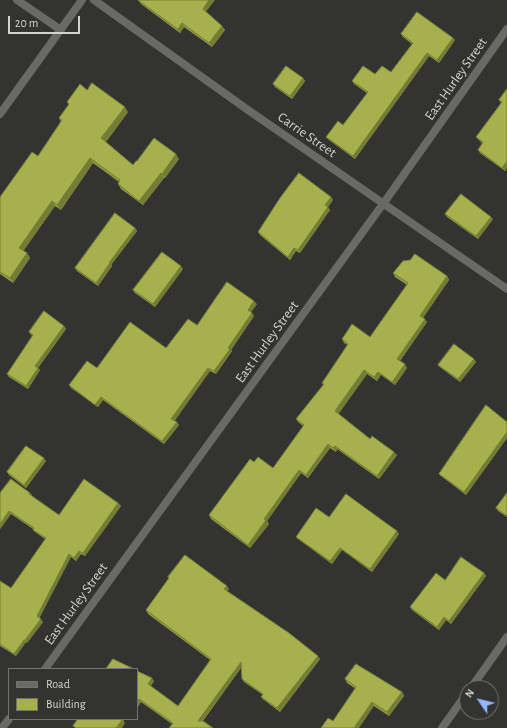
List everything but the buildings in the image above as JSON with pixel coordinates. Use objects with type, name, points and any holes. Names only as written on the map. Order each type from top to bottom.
[{"type":"street","points":[[17,0],[60,30]]},
{"type":"street","points":[[0,114],[82,0]]},
{"type":"street","name":"Carrie Street","points":[[94,0],[248,110],[507,289]]},
{"type":"street","name":"East Hurley Street","points":[[46,668],[383,204],[507,29]]},
{"type":"street","points":[[477,680],[507,637]]},
{"type":"street","points":[[442,728],[459,704]]},
{"type":"street","points":[[2,728],[8,720]]}]
